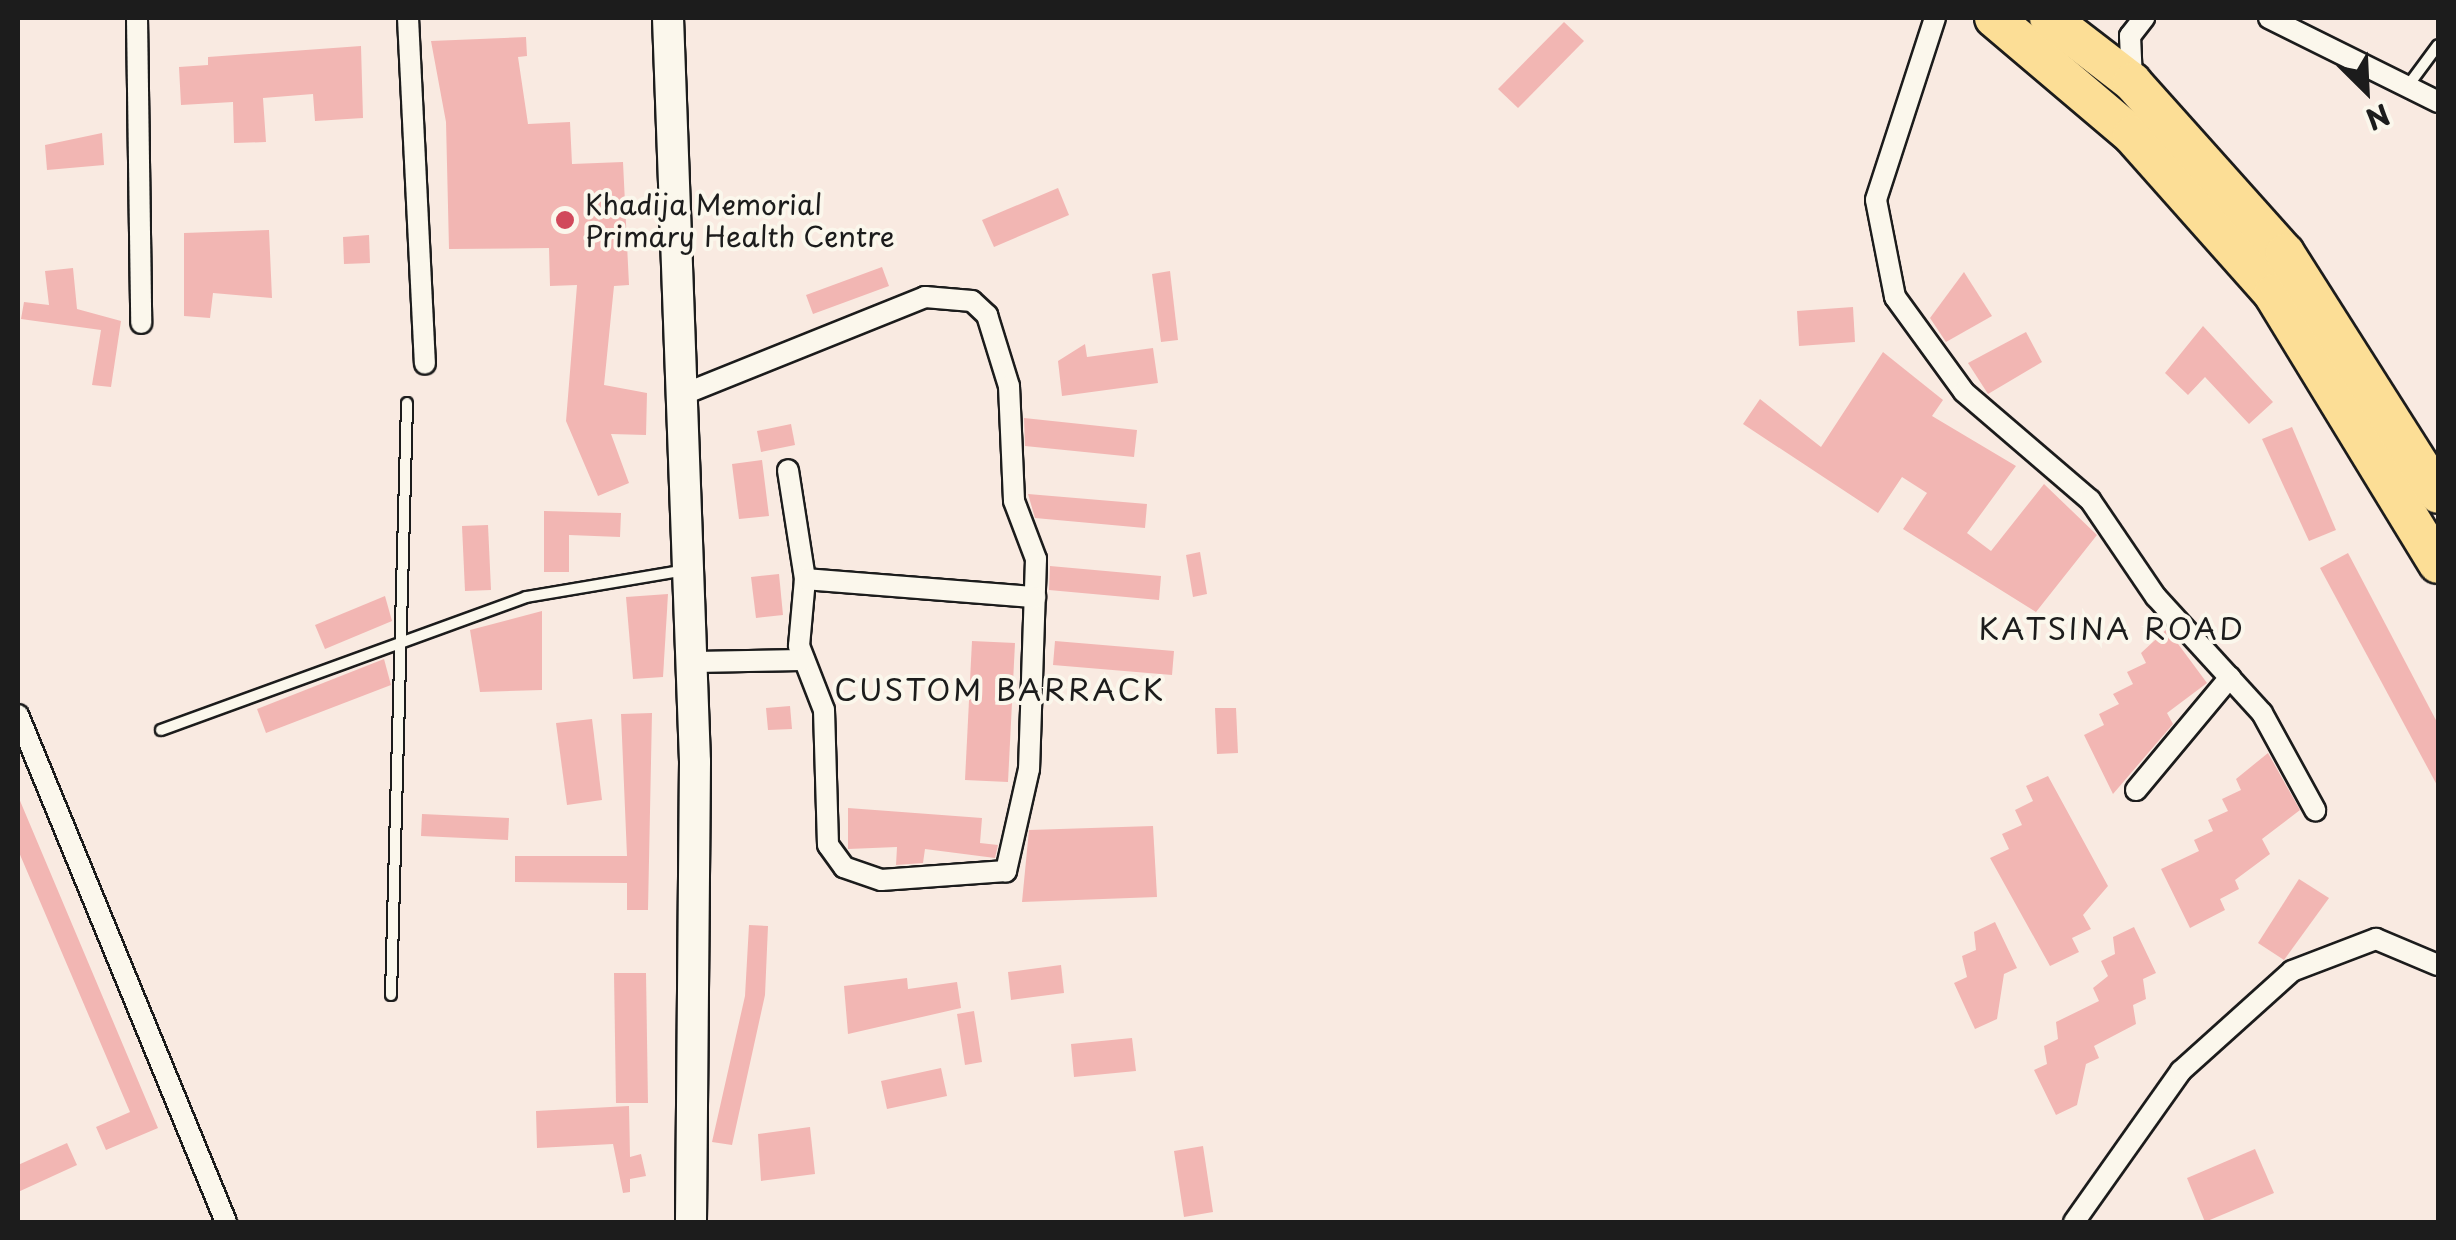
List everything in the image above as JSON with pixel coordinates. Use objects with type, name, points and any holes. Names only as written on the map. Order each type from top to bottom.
[{"type":"highway","points":[[1994,18],[2132,136],[2262,280],[2438,564]]},
{"type":"highway","points":[[2049,18],[2132,82],[2285,253],[2438,494]]},
{"type":"main road","points":[[668,18],[691,568],[691,1222]]},
{"type":"street","points":[[137,18],[141,323]]},
{"type":"street","points":[[408,18],[425,364]]},
{"type":"street","points":[[1935,18],[1876,200],[1895,297],[1964,392],[2090,500],[2156,597],[2262,712],[2316,810]]},
{"type":"street","points":[[2132,82],[2130,36],[2144,18]]},
{"type":"street","points":[[2268,18],[2410,83],[2438,102]]},
{"type":"street","points":[[684,394],[925,297],[972,301],[1001,342],[1014,500],[1036,559],[1028,768],[1010,867],[1000,873],[880,880],[836,858],[824,830],[824,710],[804,660],[805,579],[788,470]]},
{"type":"street","points":[[805,579],[1035,597]]},
{"type":"street","points":[[692,662],[804,660]]},
{"type":"street","points":[[2136,790],[2230,676]]},
{"type":"street","points":[[18,715],[226,1222]]},
{"type":"street","points":[[2074,1222],[2182,1071],[2292,970],[2376,939],[2438,965]]},
{"type":"lane","points":[[2410,83],[2438,45]]},
{"type":"lane","points":[[391,994],[405,639],[407,402]]},
{"type":"lane","points":[[161,730],[526,597],[691,568]]},
{"type":"building","points":[[1564,22],[1584,41],[1518,108],[1498,89]]},
{"type":"building","points":[[526,37],[527,56],[518,57],[528,124],[570,122],[572,164],[623,162],[629,285],[614,286],[604,385],[647,393],[646,435],[611,434],[629,483],[598,496],[566,421],[577,285],[550,286],[549,248],[449,249],[446,122],[431,41]]},
{"type":"building","points":[[361,46],[363,118],[315,121],[313,94],[263,98],[266,142],[234,143],[233,102],[181,105],[179,67],[208,65],[208,57]]},
{"type":"building","points":[[102,133],[104,165],[47,170],[45,145]]},
{"type":"building","points":[[1058,188],[1069,215],[994,247],[982,220]]},
{"type":"building","points":[[269,230],[272,298],[213,293],[210,318],[184,316],[184,233]]},
{"type":"building","points":[[369,235],[370,263],[344,264],[343,237]]},
{"type":"building","points":[[882,267],[889,286],[813,314],[806,295]]},
{"type":"building","points":[[73,268],[77,309],[121,321],[111,387],[92,385],[101,330],[21,319],[24,302],[49,305],[45,271]]},
{"type":"building","points":[[1170,271],[1178,340],[1161,342],[1152,274]]},
{"type":"building","points":[[1964,272],[1992,316],[1946,342],[1930,318]]},
{"type":"building","points":[[1853,307],[1855,342],[1799,346],[1797,311]]},
{"type":"building","points":[[2203,326],[2273,402],[2249,424],[2205,377],[2188,395],[2165,373]]},
{"type":"building","points":[[2026,332],[2042,362],[1988,394],[1968,363]]},
{"type":"building","points":[[1085,344],[1087,357],[1153,348],[1158,383],[1062,396],[1058,361]]},
{"type":"building","points":[[1883,352],[1943,400],[1932,416],[2016,466],[1967,533],[1991,551],[2044,484],[2097,535],[2036,612],[1903,529],[1927,493],[1902,477],[1878,513],[1743,424],[1760,399],[1821,447]]},
{"type":"building","points":[[1024,418],[1137,430],[1134,457],[1025,446]]},
{"type":"building","points":[[791,424],[795,445],[761,452],[757,431]]},
{"type":"building","points":[[2292,427],[2336,530],[2309,541],[2262,439]]},
{"type":"building","points":[[762,460],[769,516],[739,519],[732,464]]},
{"type":"building","points":[[1028,494],[1147,504],[1145,528],[1035,518]]},
{"type":"building","points":[[544,511],[621,513],[620,537],[569,535],[569,572],[544,572]]},
{"type":"building","points":[[488,525],[491,590],[465,591],[462,526]]},
{"type":"building","points":[[1200,552],[1207,594],[1193,597],[1186,555]]},
{"type":"building","points":[[2348,553],[2438,724],[2438,787],[2320,568]]},
{"type":"building","points":[[1050,566],[1161,576],[1159,600],[1049,590]]},
{"type":"building","points":[[779,574],[783,615],[756,618],[751,577]]},
{"type":"building","points":[[668,594],[663,677],[633,679],[626,597]]},
{"type":"building","points":[[385,596],[392,621],[325,649],[315,625]]},
{"type":"building","points":[[542,611],[542,690],[480,692],[470,630]]},
{"type":"building","points":[[2167,629],[2207,683],[2167,713],[2173,724],[2113,794],[2084,735],[2104,725],[2099,714],[2119,704],[2113,694],[2133,684],[2127,672],[2146,663],[2141,653]]},
{"type":"building","points":[[972,641],[1015,643],[1008,782],[965,780]]},
{"type":"building","points":[[1055,641],[1174,651],[1172,675],[1053,665]]},
{"type":"building","points":[[384,659],[391,685],[266,733],[257,709]]},
{"type":"building","points":[[790,706],[792,729],[768,730],[766,708]]},
{"type":"building","points":[[1215,708],[1236,708],[1238,753],[1217,754]]},
{"type":"building","points":[[652,713],[648,910],[627,910],[627,883],[515,882],[515,856],[627,856],[621,714]]},
{"type":"building","points":[[592,719],[602,800],[567,805],[556,723]]},
{"type":"building","points":[[2268,753],[2300,810],[2262,839],[2270,854],[2235,880],[2239,889],[2220,899],[2225,910],[2190,928],[2161,869],[2199,851],[2194,840],[2213,831],[2208,820],[2228,811],[2222,799],[2241,790],[2236,779]]},
{"type":"building","points":[[2048,776],[2108,886],[2083,915],[2091,929],[2072,938],[2079,952],[2050,966],[1990,858],[2009,849],[2002,834],[2022,825],[2015,810],[2033,801],[2026,786]]},
{"type":"building","points":[[18,796],[158,1128],[106,1150],[96,1127],[130,1112],[18,850]]},
{"type":"building","points":[[848,808],[982,818],[980,843],[998,845],[995,858],[925,849],[923,863],[896,865],[897,847],[848,849]]},
{"type":"building","points":[[422,814],[509,818],[508,840],[421,836]]},
{"type":"building","points":[[1153,826],[1157,897],[1022,902],[1029,830]]},
{"type":"building","points":[[2299,879],[2329,898],[2284,960],[2258,943]]},
{"type":"building","points":[[1995,922],[2017,968],[2004,974],[1997,1019],[1975,1029],[1954,983],[1967,977],[1962,956],[1976,950],[1974,932]]},
{"type":"building","points":[[749,925],[768,926],[765,995],[732,1145],[712,1142],[745,996]]},
{"type":"building","points":[[2134,927],[2156,973],[2143,979],[2146,999],[2133,1005],[2136,1024],[2094,1046],[2099,1058],[2086,1064],[2077,1105],[2056,1115],[2034,1070],[2047,1064],[2044,1046],[2058,1039],[2056,1022],[2099,1001],[2093,988],[2108,976],[2101,961],[2115,954],[2113,937]]},
{"type":"building","points":[[1061,965],[1064,993],[1011,1000],[1008,972]]},
{"type":"building","points":[[614,973],[646,973],[648,1103],[616,1103]]},
{"type":"building","points":[[907,978],[908,989],[957,982],[961,1008],[848,1034],[844,986]]},
{"type":"building","points":[[974,1011],[982,1062],[965,1065],[957,1014]]},
{"type":"building","points":[[1132,1038],[1136,1071],[1074,1077],[1071,1044]]},
{"type":"building","points":[[941,1068],[947,1096],[887,1109],[881,1081]]},
{"type":"building","points":[[629,1106],[630,1157],[641,1154],[646,1176],[630,1179],[630,1192],[623,1193],[613,1144],[537,1148],[536,1111]]},
{"type":"building","points":[[810,1127],[815,1174],[761,1181],[758,1134]]},
{"type":"building","points":[[67,1143],[77,1165],[18,1192],[18,1165]]},
{"type":"building","points":[[1203,1146],[1213,1212],[1184,1217],[1174,1151]]},
{"type":"building","points":[[2255,1149],[2274,1193],[2205,1222],[2187,1178]]},
{"type":"place","name":"Khadija Memorial Primary Health Centre","points":[[565,220]]},
{"type":"district","name":"KATSINA ROAD","points":[[2112,628]]},
{"type":"district","name":"CUSTOM BARRACK","points":[[1000,689]]}]
